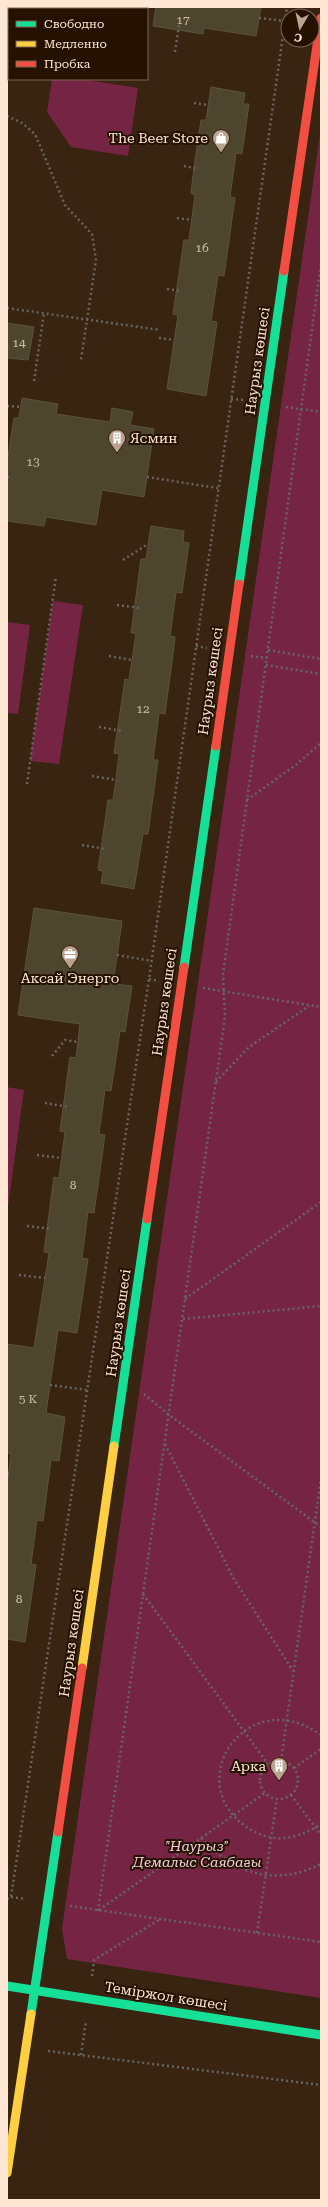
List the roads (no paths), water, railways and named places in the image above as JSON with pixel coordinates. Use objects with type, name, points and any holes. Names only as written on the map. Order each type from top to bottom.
[{"type":"street","name":"Наурыз көшесі","points":[[7,2173],[48,1902],[321,18]]},
{"type":"street","name":"Теміржол көшесі","points":[[7,1986],[321,2035]]},
{"type":"place","name":"The Beer Store","points":[[221,153]]},
{"type":"place","name":"Ясмин","points":[[117,453]]},
{"type":"place","name":"Аксай Энерго","points":[[70,969]]},
{"type":"place","name":"Арка","points":[[279,1781]]},
{"type":"park label","name":"\"Наурыз\" Демалыс Саябағы","points":[[197,1854]]}]
